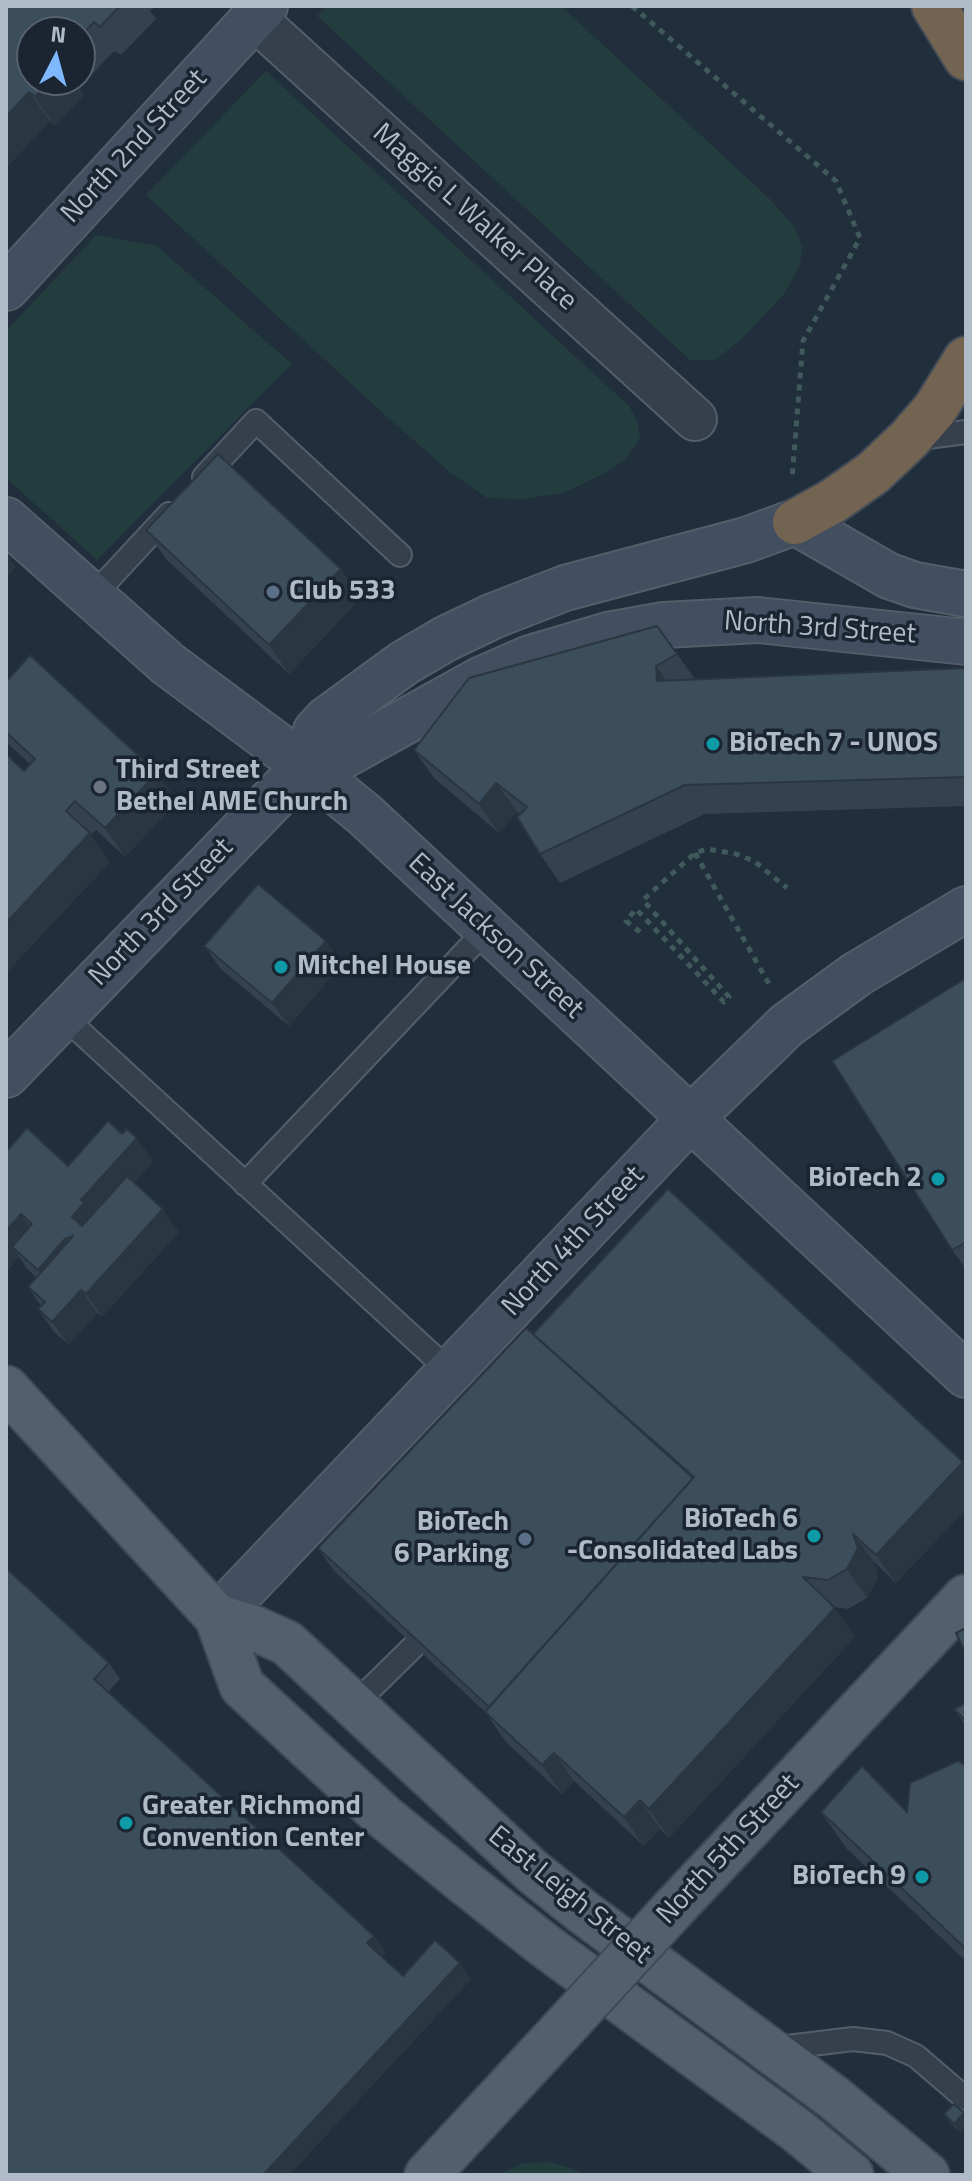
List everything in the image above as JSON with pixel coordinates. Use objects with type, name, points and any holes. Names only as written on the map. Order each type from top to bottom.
[{"type":"highway","points":[[934,6],[966,58]]},
{"type":"highway","points":[[793,504],[833,501],[873,473],[935,409],[966,359]]},
{"type":"main road","name":"East Leigh Street","points":[[6,1388],[217,1617],[242,1686],[383,1816],[544,1945],[799,2132],[851,2175]]},
{"type":"main road","name":"North 5th Street","points":[[432,2172],[966,1597]]},
{"type":"main road","name":"East Leigh Street","points":[[217,1617],[254,1628],[287,1643],[532,1871],[833,2097],[927,2175]]},
{"type":"street","name":"North 2nd Street","points":[[6,288],[259,12]]},
{"type":"street","name":"Maggie L Walker Place","points":[[259,12],[695,419]]},
{"type":"street","points":[[793,504],[889,576],[915,585],[966,594]]},
{"type":"street","name":"North 3rd Street","points":[[6,1075],[312,759],[316,731],[326,720],[404,663],[493,616],[565,588],[746,540],[793,504]]},
{"type":"street","name":"East Jackson Street","points":[[6,520],[168,664],[312,759],[365,815],[966,1375]]},
{"type":"street","name":"North 3rd Street","points":[[312,759],[343,756],[480,680],[530,658],[608,635],[664,625],[758,620],[966,642]]},
{"type":"street","name":"North 4th Street","points":[[217,1617],[463,1383],[690,1119],[787,1025],[857,974],[966,909]]},
{"type":"lane","points":[[91,598],[256,421],[400,555]]},
{"type":"lane","points":[[909,439],[966,432]]},
{"type":"lane","points":[[245,1184],[487,929]]},
{"type":"lane","points":[[62,1015],[463,1383]]},
{"type":"lane","points":[[353,1706],[414,1646]]},
{"type":"lane","points":[[768,2049],[853,2039],[887,2043],[916,2056],[966,2099]]},
{"type":"path","points":[[632,6],[836,181],[860,238],[803,341],[793,504]]},
{"type":"path","points":[[640,932],[626,921],[636,909],[724,1002],[729,997],[643,900],[695,853],[707,849],[754,861],[787,888]]},
{"type":"path","points":[[695,853],[769,984]]},
{"type":"green space","points":[[327,6],[561,6],[770,199],[794,226],[802,246],[800,266],[784,294],[743,338],[715,360],[690,360],[317,16]]},
{"type":"green space","points":[[266,71],[629,406],[637,420],[640,439],[626,459],[564,493],[524,499],[487,498],[451,473],[387,417],[146,195]]},
{"type":"green space","points":[[96,235],[157,246],[292,364],[97,560],[6,478],[6,331]]},
{"type":"green space","points":[[551,2162],[583,2175],[499,2175],[523,2163]]},
{"type":"building","points":[[6,6],[120,6],[100,27],[96,24],[96,16],[16,16],[16,96],[25,96],[6,117]]},
{"type":"building","points":[[218,454],[341,569],[269,645],[146,530]]},
{"type":"building","name":"BioTech 7 - UNOS","points":[[657,626],[677,654],[656,666],[657,681],[966,668],[966,777],[685,785],[540,854],[517,817],[527,807],[496,783],[479,804],[414,750],[469,678]]},
{"type":"building","points":[[30,655],[157,773],[105,828],[75,801],[66,811],[90,833],[6,923],[6,754],[24,771],[35,759],[6,732],[6,682]]},
{"type":"building","name":"Mitchel House","points":[[258,884],[326,941],[272,1003],[204,946]]},
{"type":"building","name":"BioTech 2","points":[[966,978],[966,1242],[952,1250],[832,1061]]},
{"type":"building","points":[[108,1121],[122,1134],[127,1129],[137,1138],[81,1200],[85,1202],[72,1217],[82,1226],[127,1176],[163,1209],[86,1294],[81,1290],[52,1322],[38,1309],[45,1302],[28,1287],[73,1236],[65,1239],[38,1270],[12,1247],[32,1224],[21,1214],[6,1231],[6,1152],[27,1128],[68,1166]]},
{"type":"building","name":"BioTech 6 -Consolidated Labs","points":[[668,1189],[963,1462],[876,1555],[853,1534],[858,1548],[847,1569],[828,1580],[803,1577],[835,1608],[649,1809],[640,1800],[624,1817],[554,1753],[542,1765],[485,1712],[694,1477],[533,1334]]},
{"type":"building","name":"BioTech 6 Parking","points":[[526,1328],[693,1478],[489,1707],[318,1548]]},
{"type":"building","name":"Greater Richmond Convention Center","points":[[6,1568],[109,1663],[94,1679],[374,1936],[367,1943],[403,1976],[435,1940],[460,1963],[263,2175],[6,2175]]},
{"type":"building","points":[[966,1628],[966,1654],[956,1633]]},
{"type":"building","points":[[966,1703],[966,1721],[954,1709]]},
{"type":"building","points":[[958,1761],[966,1766],[966,1949],[821,1812],[862,1766],[907,1812],[910,1783]]},
{"type":"building","points":[[954,2104],[964,2113],[954,2124],[944,2114]]},
{"type":"place","name":"Club 533","points":[[273,592]]},
{"type":"place","name":"BioTech 7 - UNOS","points":[[713,744]]},
{"type":"place","name":"Third Street Bethel AME Church","points":[[100,787]]},
{"type":"place","name":"Mitchel House","points":[[281,967]]},
{"type":"place","name":"BioTech 2","points":[[938,1179]]},
{"type":"place","name":"BioTech 6 -Consolidated Labs","points":[[814,1536]]},
{"type":"place","name":"BioTech 6 Parking","points":[[525,1539]]},
{"type":"place","name":"Greater Richmond Convention Center","points":[[126,1823]]},
{"type":"place","name":"BioTech 9","points":[[922,1877]]}]
